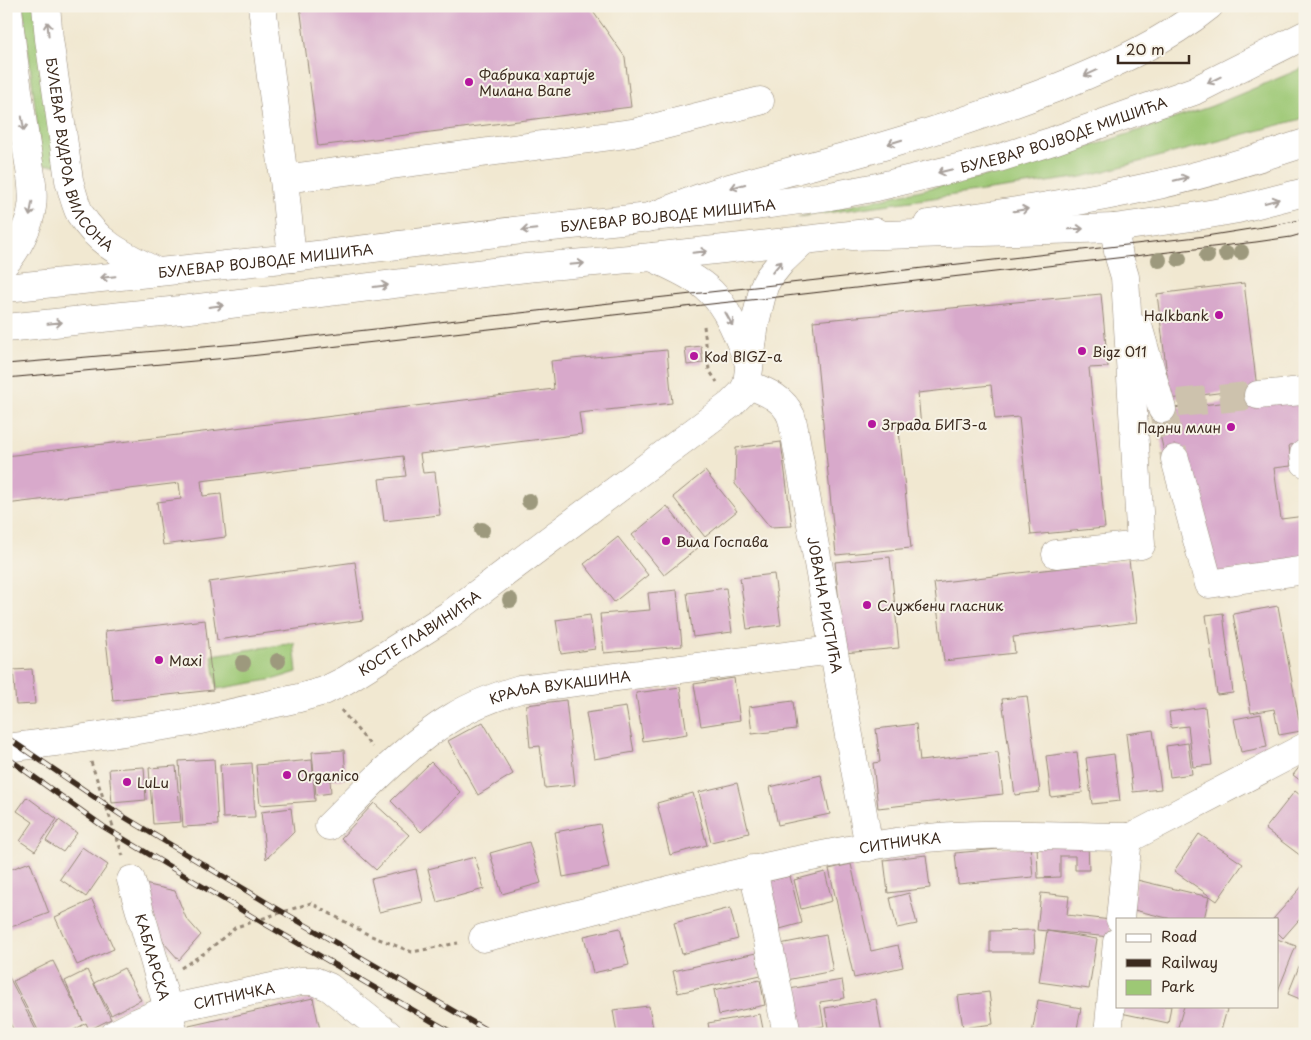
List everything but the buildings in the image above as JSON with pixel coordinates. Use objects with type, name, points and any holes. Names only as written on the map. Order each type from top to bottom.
[{"type":"main road","points":[[6,262],[22,239],[33,206],[29,161],[10,38],[8,6]]},
{"type":"main road","name":"БУЛЕВАР ВУДРОА ВИЛСОНА","points":[[46,6],[48,39],[69,180],[80,213],[94,233],[108,246],[157,272]]},
{"type":"main road","points":[[262,6],[292,258]]},
{"type":"main road","points":[[648,218],[732,187],[881,147],[1008,106],[1076,80],[1128,56],[1174,30],[1209,6]]},
{"type":"main road","name":"БУЛЕВАР ВОЈВОДЕ МИШИЋА","points":[[6,288],[292,258],[522,230],[740,208],[830,196],[877,187],[999,158],[1053,141],[1194,90],[1305,35]]},
{"type":"main road","points":[[284,179],[633,133],[760,101]]},
{"type":"main road","points":[[6,328],[190,309],[526,268],[652,258],[852,236],[1021,211],[1149,187],[1240,164],[1305,143]]},
{"type":"main road","points":[[852,236],[1114,228],[1238,209],[1305,192]]},
{"type":"main road","points":[[1114,228],[1119,257],[1167,406]]},
{"type":"main road","name":"КОСТЕ ГЛАВИНИЋА","points":[[6,748],[191,722],[299,698],[346,680],[448,615],[731,404],[742,393],[748,374],[755,323],[764,286],[773,271],[803,241]]},
{"type":"main road","points":[[652,258],[700,283],[720,302],[733,326],[748,374]]},
{"type":"main road","points":[[1056,554],[1141,546],[1125,277]]},
{"type":"main road","name":"ЈОВАНА РИСТИЋА","points":[[748,374],[786,406],[791,416],[868,847]]},
{"type":"main road","points":[[1258,395],[1302,390]]},
{"type":"main road","points":[[1305,454],[1305,463]]},
{"type":"main road","points":[[1175,459],[1209,584],[1305,570]]},
{"type":"main road","name":"КРАЉА ВУКАШИНА","points":[[329,826],[390,766],[432,730],[468,708],[496,696],[520,689],[833,650]]},
{"type":"main road","name":"СИТНИЧКА","points":[[483,938],[752,869],[911,840],[996,835],[1128,837],[1143,832],[1305,747]]},
{"type":"main road","points":[[1120,918],[1128,837]]},
{"type":"main road","points":[[752,869],[787,1034]]},
{"type":"main road","name":"КАБЛАРСКА","points":[[131,880],[171,1022]]},
{"type":"main road","points":[[1110,1033],[1116,955]]},
{"type":"main road","name":"СИТНИЧКА","points":[[115,1034],[138,1022],[171,1022],[300,981],[314,982],[329,987],[388,1034]]},
{"type":"path","points":[[336,704],[375,750]]},
{"type":"path","points":[[93,769],[131,880]]},
{"type":"path","points":[[160,982],[206,952],[236,927],[311,904],[369,934],[412,952],[483,938]]},
{"type":"green space","points":[[23,6],[38,6],[57,165],[42,165]]},
{"type":"green space","points":[[1305,67],[1305,117],[1298,120],[1082,177],[798,217],[1035,165],[1212,106]]},
{"type":"green space","points":[[294,643],[297,672],[275,679],[217,689],[212,655]]},
{"type":"tunnel","points":[[1178,403],[1258,395]]},
{"type":"tunnel","points":[[1162,409],[1175,459]]},
{"type":"tram line","points":[[6,364],[249,343],[764,286],[1206,236],[1305,219]]},
{"type":"tram line","points":[[6,378],[250,356],[1256,242],[1305,233]]},
{"type":"railway","points":[[6,737],[121,815],[269,904],[493,1034]]},
{"type":"railway","points":[[6,757],[104,827],[253,917],[454,1034]]},
{"type":"place","name":"Фабрика хартије Милана Вапе","points":[[469,82]]},
{"type":"place","name":"Halkbank","points":[[1219,315]]},
{"type":"place","name":"Bigz 011","points":[[1082,351]]},
{"type":"place","name":"Kod BIGZ-a","points":[[694,356]]},
{"type":"place","name":"Зграда БИГЗ-а","points":[[872,424]]},
{"type":"place","name":"Парни млин","points":[[1231,427]]},
{"type":"place","name":"Вила Госпава","points":[[666,541]]},
{"type":"place","name":"Службени гласник","points":[[867,605]]},
{"type":"place","name":"Maxi","points":[[159,660]]},
{"type":"place","name":"Organico","points":[[287,775]]},
{"type":"place","name":"LuLu","points":[[127,782]]}]
